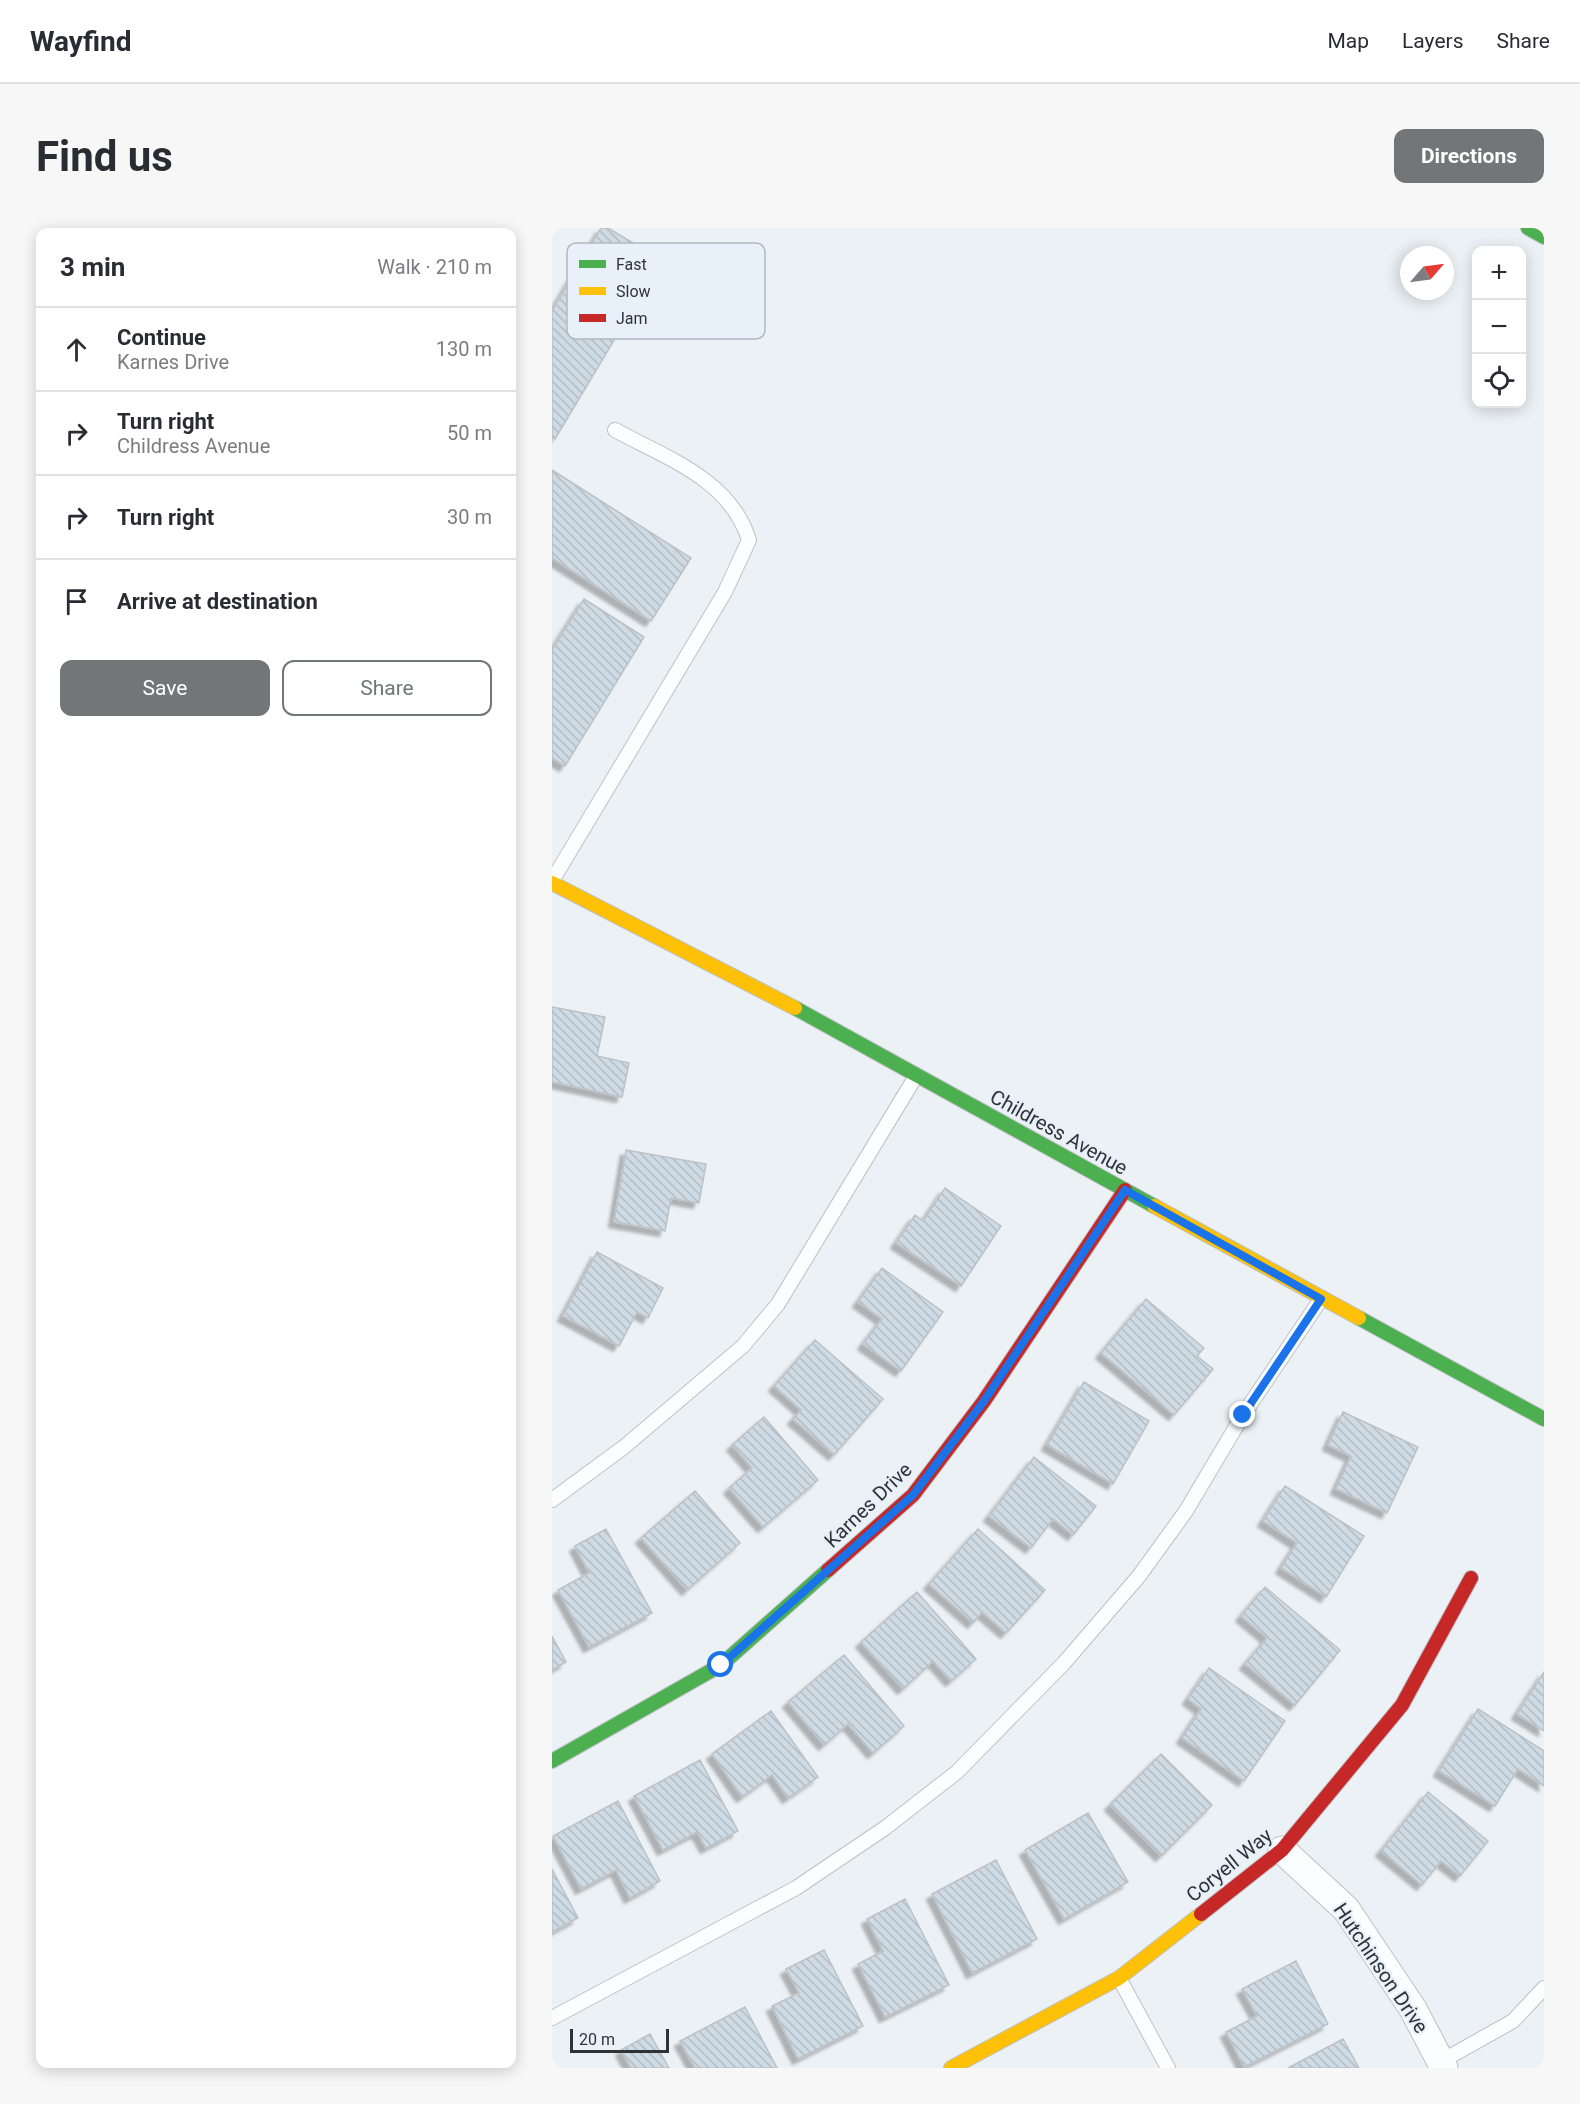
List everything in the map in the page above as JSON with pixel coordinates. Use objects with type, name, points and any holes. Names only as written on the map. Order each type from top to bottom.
[{"type":"street","points":[[1528,228],[1544,237]]},
{"type":"street","name":"Childress Avenue","points":[[552,882],[749,982],[1321,1299],[1544,1419]]},
{"type":"street","name":"Karnes Drive","points":[[552,1761],[721,1665],[913,1495],[984,1401],[1125,1190]]},
{"type":"street","name":"Coryell Way","points":[[951,2068],[1119,1978],[1282,1851],[1402,1705],[1471,1578]]},
{"type":"street","name":"Hutchinson Drive","points":[[1282,1851],[1346,1909],[1413,2009],[1442,2065]]},
{"type":"lane","points":[[552,882],[725,592],[748,540],[743,524],[708,480],[615,430]]},
{"type":"lane","points":[[552,1500],[624,1447],[743,1346],[778,1304],[916,1076]]},
{"type":"lane","points":[[552,2018],[795,1888],[885,1828],[957,1773],[1064,1663],[1139,1576],[1186,1511],[1243,1415],[1321,1299]]},
{"type":"lane","points":[[1119,1978],[1168,2068]]},
{"type":"lane","points":[[1442,2065],[1513,2021],[1544,1988]]},
{"type":"building","points":[[601,228],[608,228],[633,243],[592,243]]},
{"type":"building","points":[[567,286],[567,339],[615,339],[555,439],[552,437],[552,311]]},
{"type":"building","points":[[552,470],[691,558],[651,621],[552,558]]},
{"type":"building","points":[[584,599],[644,637],[565,766],[552,758],[552,650]]},
{"type":"building","points":[[552,1007],[605,1017],[597,1056],[629,1063],[622,1097],[552,1082]]},
{"type":"building","points":[[626,1150],[706,1164],[699,1203],[671,1198],[665,1231],[614,1222]]},
{"type":"building","points":[[945,1188],[1001,1226],[961,1286],[896,1243],[915,1215],[923,1221]]},
{"type":"building","points":[[597,1252],[663,1288],[648,1318],[637,1312],[619,1346],[563,1316]]},
{"type":"building","points":[[882,1268],[943,1312],[901,1371],[863,1344],[882,1319],[858,1302]]},
{"type":"building","points":[[1146,1299],[1204,1348],[1197,1356],[1213,1369],[1174,1415],[1101,1353]]},
{"type":"building","points":[[815,1340],[883,1399],[834,1455],[793,1419],[801,1410],[774,1386]]},
{"type":"building","points":[[1084,1382],[1149,1421],[1113,1484],[1047,1445]]},
{"type":"building","points":[[1343,1412],[1418,1447],[1387,1513],[1336,1489],[1351,1456],[1328,1445]]},
{"type":"building","points":[[764,1417],[818,1480],[763,1527],[729,1488],[752,1468],[732,1445]]},
{"type":"building","points":[[1034,1457],[1096,1506],[1073,1535],[1053,1519],[1031,1548],[989,1516]]},
{"type":"building","points":[[1285,1486],[1364,1536],[1326,1597],[1281,1568],[1297,1543],[1263,1521]]},
{"type":"building","points":[[695,1491],[740,1543],[687,1590],[641,1538]]},
{"type":"building","points":[[606,1529],[652,1613],[589,1647],[558,1590],[589,1573],[575,1546]]},
{"type":"building","points":[[978,1529],[1045,1590],[1006,1633],[982,1612],[973,1623],[929,1584]]},
{"type":"building","points":[[1265,1587],[1340,1650],[1295,1705],[1245,1664],[1267,1638],[1241,1616]]},
{"type":"building","points":[[917,1592],[976,1659],[951,1681],[933,1661],[903,1689],[861,1642]]},
{"type":"building","points":[[552,1636],[566,1662],[552,1670]]},
{"type":"building","points":[[844,1655],[904,1726],[873,1753],[848,1724],[824,1745],[788,1702]]},
{"type":"building","points":[[1209,1668],[1285,1721],[1244,1781],[1182,1738],[1201,1709],[1188,1699]]},
{"type":"building","points":[[1544,1672],[1544,1731],[1517,1714]]},
{"type":"building","points":[[1478,1709],[1544,1751],[1544,1786],[1518,1769],[1495,1806],[1439,1771]]},
{"type":"building","points":[[771,1711],[818,1777],[788,1798],[772,1775],[742,1797],[712,1754]]},
{"type":"building","points":[[1161,1754],[1212,1805],[1161,1856],[1110,1805]]},
{"type":"building","points":[[700,1760],[738,1831],[706,1848],[697,1832],[663,1850],[634,1796]]},
{"type":"building","points":[[1428,1792],[1488,1841],[1460,1876],[1441,1861],[1422,1885],[1381,1851]]},
{"type":"building","points":[[618,1801],[660,1881],[630,1898],[616,1870],[581,1889],[553,1836]]},
{"type":"building","points":[[1088,1813],[1128,1882],[1064,1919],[1025,1850]]},
{"type":"building","points":[[996,1860],[1037,1939],[972,1973],[932,1894]]},
{"type":"building","points":[[552,1869],[578,1918],[552,1932]]},
{"type":"building","points":[[905,1899],[949,1985],[885,2017],[858,1964],[883,1951],[867,1919]]},
{"type":"building","points":[[824,1950],[863,2026],[798,2059],[772,2006],[799,1993],[786,1969]]},
{"type":"building","points":[[1296,1961],[1328,2024],[1244,2067],[1226,2032],[1257,2016],[1242,1989]]},
{"type":"building","points":[[745,2007],[777,2068],[695,2068],[680,2041]]},
{"type":"building","points":[[650,2034],[669,2068],[631,2068],[621,2050]]},
{"type":"building","points":[[1343,2039],[1359,2068],[1288,2068]]},
{"type":"traffic: fast","points":[[1528,228],[1544,237]]},
{"type":"traffic: fast","points":[[795,1008],[1154,1206]]},
{"type":"traffic: fast","points":[[1359,1318],[1544,1419]]},
{"type":"traffic: fast","points":[[552,1761],[721,1665],[828,1570]]},
{"type":"traffic: slow","points":[[552,883],[795,1008]]},
{"type":"traffic: slow","points":[[1154,1206],[1359,1318]]},
{"type":"traffic: slow","points":[[951,2068],[1119,1978],[1201,1914]]},
{"type":"traffic: jam","points":[[828,1570],[913,1495],[984,1401],[1125,1190]]},
{"type":"traffic: jam","points":[[1201,1914],[1282,1850],[1402,1705],[1471,1578]]},
{"type":"route","points":[[721,1665],[913,1495],[984,1401],[1125,1190],[1321,1299],[1243,1415]]}]
